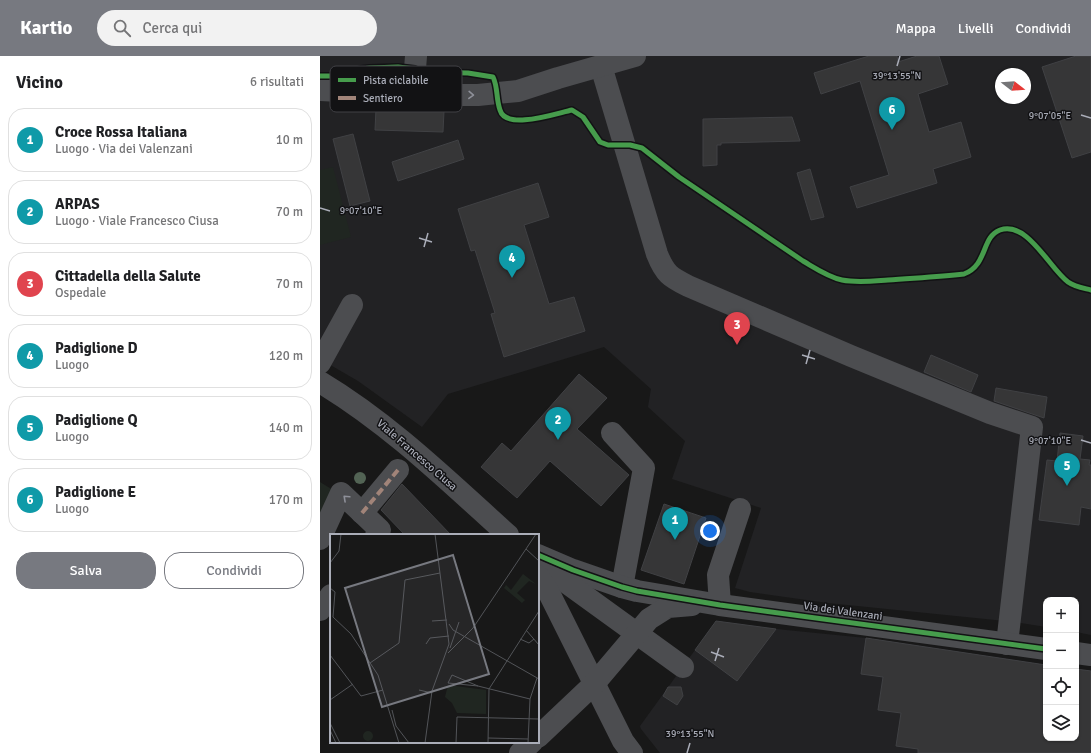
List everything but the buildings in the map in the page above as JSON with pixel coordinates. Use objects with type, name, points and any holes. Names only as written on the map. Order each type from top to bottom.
[{"type":"street","points":[[415,66],[416,56]]},
{"type":"street","points":[[462,95],[518,91],[635,56]]},
{"type":"street","points":[[601,66],[657,254],[662,267],[668,274],[688,286],[851,356],[990,413],[1032,427],[1007,644]]},
{"type":"street","points":[[320,90],[330,91]]},
{"type":"street","points":[[320,363],[352,305]]},
{"type":"street","name":"Viale Francesco Ciusa","points":[[320,382],[378,421],[416,452],[507,534]]},
{"type":"street","points":[[539,555],[573,570],[630,589],[644,468],[612,433]]},
{"type":"street","points":[[362,514],[398,470]]},
{"type":"street","points":[[320,540],[341,493],[380,530],[377,534]]},
{"type":"street","points":[[539,736],[594,684],[649,619],[668,607],[688,605],[720,605],[718,575],[740,509]]},
{"type":"street","points":[[539,561],[567,583],[683,667]]},
{"type":"street","points":[[539,577],[547,589],[623,741],[632,753]]},
{"type":"street","name":"Via dei Valenzani","points":[[630,589],[720,605],[1043,649]]},
{"type":"street","points":[[320,610],[330,596]]},
{"type":"street","points":[[1079,653],[1091,655]]},
{"type":"street","points":[[520,753],[531,743]]},
{"type":"shaded area","points":[[320,56],[1091,56],[1091,635],[1079,633],[1079,597],[1043,597],[1043,627],[1015,622],[828,603],[750,592],[735,588],[761,508],[672,479],[685,441],[648,407],[651,389],[604,347],[448,394],[422,427],[358,381],[320,359]]},
{"type":"shaded area","points":[[333,167],[351,237],[320,245],[320,170]]},
{"type":"shaded area","points":[[320,482],[333,490],[320,518]]},
{"type":"shaded area","points":[[716,621],[866,638],[1043,665],[1043,741],[1079,741],[1079,669],[1091,671],[1091,753],[660,753],[640,726]]},
{"type":"marked path","points":[[362,513],[398,470]]},
{"type":"cycle path","points":[[462,73],[493,77],[496,85],[500,110],[504,116],[521,120],[533,119],[572,110],[583,117],[600,142],[608,145],[630,145],[642,148],[679,177],[803,261],[837,279],[865,282],[964,274],[972,270],[977,264],[994,234],[1000,230],[1010,229],[1019,232],[1029,239],[1068,282],[1091,290]]},
{"type":"cycle path","points":[[320,76],[330,76]]},
{"type":"cycle path","points":[[539,555],[573,570],[637,591],[720,605],[1043,649]]},
{"type":"place","name":"Padiglione E","points":[[892,130]]},
{"type":"place","name":"Padiglione D","points":[[512,278]]},
{"type":"place","name":"Cittadella della Salute","points":[[737,345]]},
{"type":"place","name":"ARPAS","points":[[558,440]]},
{"type":"place","name":"Padiglione Q","points":[[1067,486]]},
{"type":"place","name":"Croce Rossa Italiana","points":[[675,540]]}]
